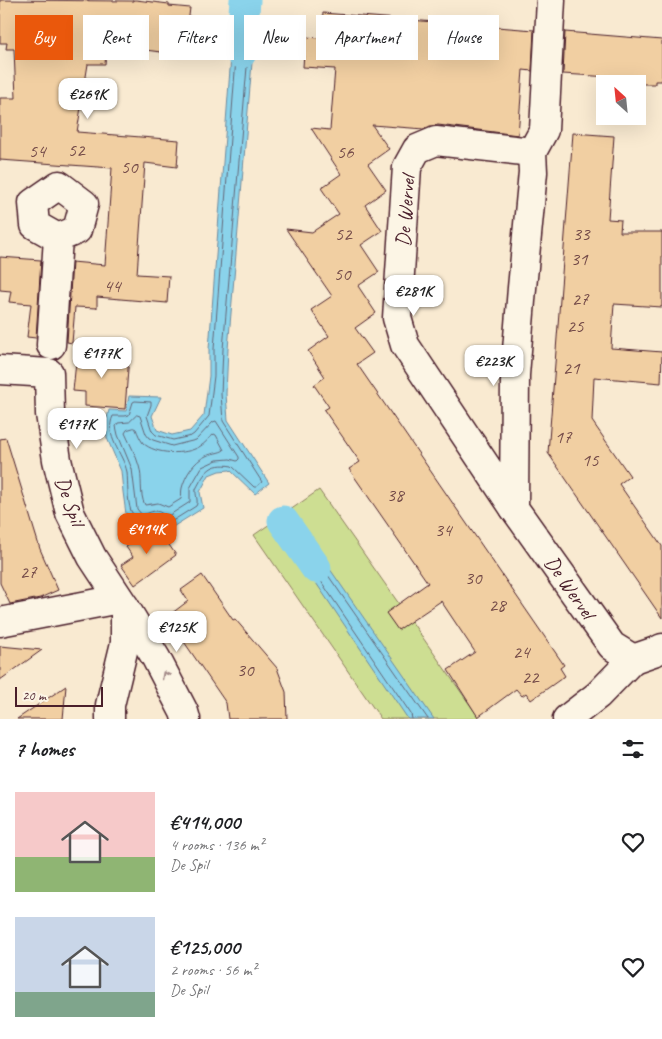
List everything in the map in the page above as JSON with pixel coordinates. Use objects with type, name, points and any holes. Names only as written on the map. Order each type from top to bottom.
[{"type":"street","points":[[514,508],[515,375],[533,172],[532,152],[544,130],[552,0]]},
{"type":"street","name":"De Wervel","points":[[532,152],[436,141],[417,149],[407,167],[397,318],[404,345],[514,508],[612,646],[633,659]]},
{"type":"street","points":[[51,345],[58,238]]},
{"type":"street","name":"De Spil","points":[[0,370],[49,373],[50,414],[56,460],[70,513],[92,557],[156,658],[186,719]]},
{"type":"street","points":[[0,622],[122,603],[124,643],[110,705],[110,719]]},
{"type":"street","points":[[567,719],[598,695],[633,659],[656,652],[662,648]]},
{"type":"green space","points":[[319,490],[480,719],[381,719],[254,535]]},
{"type":"water","points":[[241,11],[256,15],[244,15],[244,60],[252,60],[228,349],[226,394],[228,420],[269,483],[255,494],[230,470],[219,471],[209,475],[200,492],[203,508],[163,533],[155,522],[141,530],[126,514],[121,471],[107,438],[105,426],[109,410],[126,411],[129,396],[161,397],[152,416],[157,430],[172,435],[190,431],[204,415],[209,376],[209,349],[231,60],[234,60],[234,16]]},
{"type":"water","points":[[300,526],[434,719],[408,719],[285,537]]},
{"type":"building","points":[[0,0],[136,0],[190,8],[189,15],[159,15],[159,52],[149,50],[149,15],[83,15],[83,60],[105,60],[105,64],[88,64],[77,132],[179,140],[177,167],[145,163],[137,274],[169,276],[167,303],[97,297],[97,308],[75,307],[72,343],[67,342],[72,262],[105,265],[112,168],[0,160],[0,98],[16,98],[14,49],[6,49],[7,43],[0,43]]},
{"type":"building","points":[[323,13],[348,15],[323,15]]},
{"type":"building","points":[[418,21],[428,21],[428,60],[499,60],[499,27],[534,30],[532,71],[523,70],[518,135],[438,125],[424,129],[372,125],[389,149],[368,164],[386,190],[365,205],[382,231],[361,245],[379,272],[358,286],[376,313],[355,328],[373,353],[357,364],[564,665],[560,668],[565,676],[531,700],[526,693],[522,696],[516,689],[478,717],[448,670],[475,652],[441,601],[398,630],[386,613],[428,583],[349,469],[360,462],[324,410],[329,407],[314,385],[325,377],[308,351],[329,336],[311,310],[332,296],[286,229],[312,232],[339,214],[321,188],[341,174],[311,128],[330,130],[335,69],[303,67],[303,60],[306,60],[306,37],[316,38],[316,60],[418,60]]},
{"type":"building","points":[[565,32],[662,40],[662,81],[655,81],[655,84],[646,84],[646,75],[596,76],[563,74]]},
{"type":"building","points":[[573,133],[614,136],[608,219],[621,220],[620,232],[662,232],[662,307],[614,304],[611,348],[662,352],[661,383],[594,377],[592,421],[630,476],[619,484],[662,546],[662,618],[548,453]]},
{"type":"building","points":[[0,257],[41,260],[36,338],[27,337],[31,304],[9,302],[11,291],[0,290]]},
{"type":"building","points":[[77,352],[129,356],[125,409],[85,406],[85,392],[73,391]]},
{"type":"building","points":[[6,438],[40,549],[58,590],[40,598],[10,604],[0,583],[0,439]]},
{"type":"building","points":[[156,526],[176,555],[135,585],[121,565],[133,557],[126,547]]},
{"type":"building","points":[[202,575],[233,620],[235,619],[277,668],[286,692],[287,719],[228,719],[226,703],[167,617],[188,601],[181,590]]},
{"type":"building","points":[[0,646],[42,650],[0,680]]},
{"type":"building","points":[[66,686],[63,719],[17,719]]},
{"type":"waterway","points":[[241,53],[245,0]]},
{"type":"waterway","points":[[283,521],[316,568]]}]
